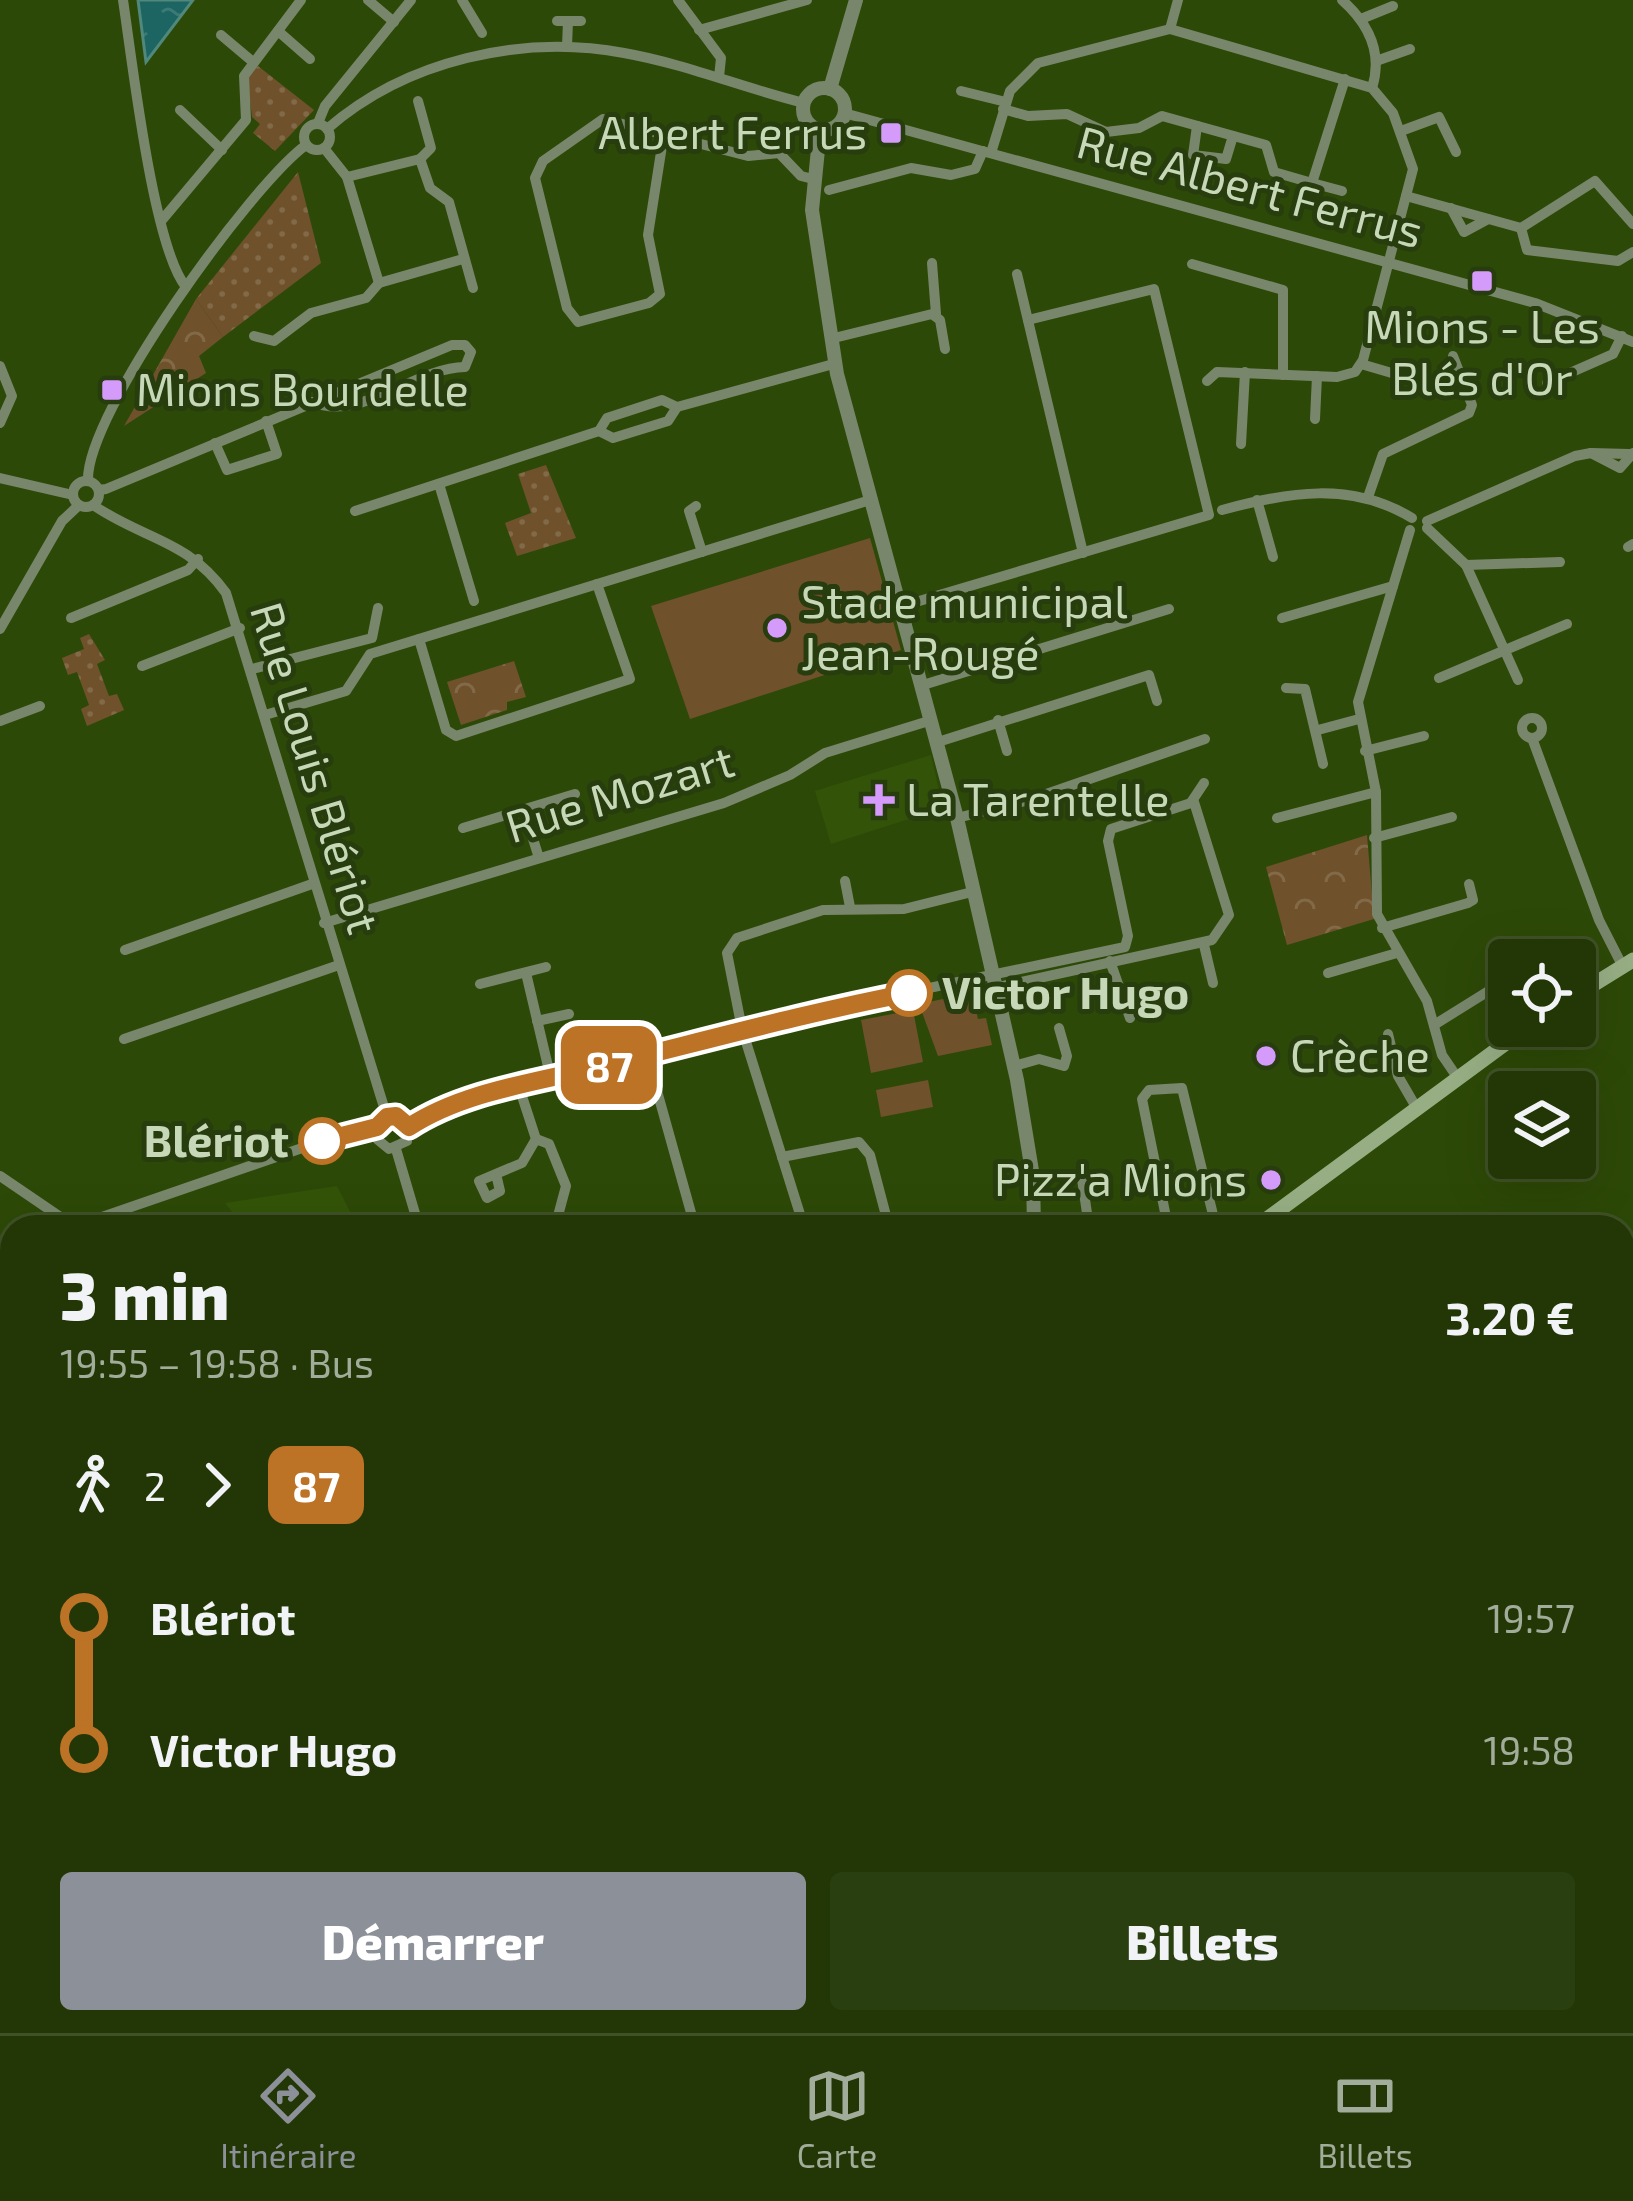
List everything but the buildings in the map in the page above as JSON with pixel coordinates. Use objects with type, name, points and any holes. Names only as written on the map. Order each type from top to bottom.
[{"type":"main road","points":[[1596,984],[1630,964]]},
{"type":"main road","points":[[1270,1215],[1499,1047]]},
{"type":"street","points":[[123,0],[162,220],[173,267],[186,287]]},
{"type":"street","points":[[368,0],[394,22]]},
{"type":"street","points":[[322,126],[332,99],[410,0]]},
{"type":"street","points":[[462,0],[482,33]]},
{"type":"street","points":[[678,0],[721,58],[719,77]]},
{"type":"street","points":[[699,30],[807,0]]},
{"type":"street","points":[[830,89],[856,0]]},
{"type":"street","points":[[1170,29],[1178,0]]},
{"type":"street","points":[[1342,0],[1361,19],[1379,60],[1372,88]]},
{"type":"street","points":[[162,220],[249,114],[242,82],[299,1]]},
{"type":"street","points":[[1361,19],[1393,6]]},
{"type":"street","points":[[567,46],[569,21]]},
{"type":"street","points":[[830,190],[911,168],[960,175],[975,170],[1018,79],[1048,58],[1170,29],[1372,88],[1401,131],[1412,160],[1390,263],[1360,364],[1355,372],[1336,377],[1217,372],[1207,381]]},
{"type":"street","points":[[278,31],[310,58]]},
{"type":"street","points":[[221,35],[253,62]]},
{"type":"street","points":[[306,145],[304,132],[423,72],[464,59],[567,46],[622,52],[804,103]]},
{"type":"street","points":[[1379,60],[1410,49]]},
{"type":"street","points":[[1312,183],[1345,79]]},
{"type":"street","points":[[816,89],[830,89],[839,95],[844,113],[834,126],[820,129],[806,119],[804,103],[816,89]]},
{"type":"street","points":[[961,91],[1028,116],[1067,114],[1106,131],[1139,128],[1156,116],[1197,126],[1270,147],[1274,172],[1342,191]]},
{"type":"street","points":[[332,99],[349,110]]},
{"type":"street","points":[[347,177],[420,159],[430,148],[418,101]]},
{"type":"street","points":[[180,110],[222,150]]},
{"type":"street","name":"Rue Albert Ferrus","points":[[844,113],[1535,303],[1628,339]]},
{"type":"street","points":[[1401,131],[1439,117],[1456,152]]},
{"type":"street","points":[[664,133],[648,235],[660,294],[649,303],[578,322],[567,308],[549,242],[536,188],[538,165],[603,118],[664,133],[753,157],[779,153],[801,176],[813,179]]},
{"type":"street","points":[[322,126],[330,137],[324,148]]},
{"type":"street","points":[[1197,126],[1193,154],[1226,159],[1233,136]]},
{"type":"street","points":[[820,129],[813,179],[814,230],[837,363],[867,500],[957,818],[1014,1066],[1033,1177],[1034,1215]]},
{"type":"street","points":[[306,145],[324,148],[347,177],[379,283]]},
{"type":"street","points":[[88,481],[95,446],[186,287],[266,184],[306,145]]},
{"type":"street","points":[[420,159],[430,188],[448,202],[473,288]]},
{"type":"street","points":[[1406,196],[1522,228],[1595,181],[1633,224]]},
{"type":"street","points":[[1451,208],[1465,232],[1488,219]]},
{"type":"street","points":[[1522,228],[1527,250],[1618,261],[1633,252]]},
{"type":"street","points":[[254,335],[274,340],[311,313],[366,298],[379,283],[463,259]]},
{"type":"street","points":[[932,263],[944,349]]},
{"type":"street","points":[[1192,264],[1283,290],[1283,375]]},
{"type":"street","points":[[1017,274],[1083,553]]},
{"type":"street","points":[[1028,320],[1154,289],[1216,512]]},
{"type":"street","points":[[834,338],[936,314]]},
{"type":"street","points":[[1547,383],[1613,354],[1628,339]]},
{"type":"street","points":[[0,629],[62,520],[99,490],[312,402],[452,346],[465,345],[471,352],[465,367],[444,367],[339,410],[312,402]]},
{"type":"street","points":[[1368,497],[1383,454],[1469,413],[1472,405],[1453,356]]},
{"type":"street","points":[[355,511],[599,431],[608,418],[662,400],[677,407],[837,363]]},
{"type":"street","points":[[1360,364],[1402,376]]},
{"type":"street","points":[[0,366],[12,396],[0,423]]},
{"type":"street","points":[[1241,444],[1245,372]]},
{"type":"street","points":[[1316,419],[1317,376]]},
{"type":"street","points":[[599,431],[613,438],[668,421],[677,407]]},
{"type":"street","points":[[215,442],[227,470],[237,471],[277,454],[266,421]]},
{"type":"street","points":[[899,607],[1257,500],[1333,491],[1368,497],[1411,524],[1427,525],[1591,453],[1620,468],[1631,453]]},
{"type":"street","name":"Rue Louis Blériot","points":[[0,478],[82,502],[198,559],[226,593],[252,669],[381,1128]]},
{"type":"street","points":[[88,481],[99,490]]},
{"type":"street","points":[[82,502],[77,484],[88,481]]},
{"type":"street","points":[[439,484],[474,602]]},
{"type":"street","points":[[265,715],[346,691],[370,654],[867,500]]},
{"type":"street","points":[[1257,500],[1273,557]]},
{"type":"street","points":[[696,506],[689,511],[702,552]]},
{"type":"street","points":[[1411,524],[1358,702],[1358,719],[1376,792],[1374,900],[1382,928],[1427,1001],[1442,1055],[1457,1077]]},
{"type":"street","points":[[1427,525],[1466,565],[1518,680]]},
{"type":"street","points":[[71,618],[188,570],[198,559]]},
{"type":"street","points":[[1466,565],[1560,562]]},
{"type":"street","points":[[419,639],[446,730],[456,736],[630,679],[597,584]]},
{"type":"street","points":[[1282,618],[1394,586]]},
{"type":"street","points":[[252,669],[372,638],[378,608]]},
{"type":"street","points":[[922,686],[1169,610]]},
{"type":"street","points":[[1439,678],[1567,624]]},
{"type":"street","points":[[142,666],[239,628]]},
{"type":"street","points":[[938,742],[1149,675],[1157,701]]},
{"type":"street","points":[[1286,688],[1305,689],[1323,764]]},
{"type":"street","points":[[0,721],[40,706]]},
{"type":"street","name":"Rue Mozart","points":[[324,923],[724,802],[790,775],[825,753],[932,719]]},
{"type":"street","points":[[1318,730],[1358,719]]},
{"type":"street","points":[[998,720],[1007,751]]},
{"type":"street","points":[[1365,751],[1424,736]]},
{"type":"street","points":[[1532,738],[1592,902],[1630,964]]},
{"type":"street","points":[[957,818],[1029,800],[1205,740]]},
{"type":"street","points":[[1110,958],[1129,941],[1108,841],[1111,829],[1192,801],[1204,782]]},
{"type":"street","points":[[1277,818],[1376,792]]},
{"type":"street","points":[[464,828],[575,794]]},
{"type":"street","points":[[396,1149],[407,1141],[409,1127],[436,1109],[742,1029],[1110,958],[1204,945],[1225,926],[1229,915],[1201,812],[1192,801]]},
{"type":"street","points":[[524,810],[539,858]]},
{"type":"street","points":[[1374,838],[1452,817]]},
{"type":"street","points":[[845,881],[850,907]]},
{"type":"street","points":[[125,950],[312,884]]},
{"type":"street","points":[[1382,928],[1468,903],[1473,900],[1469,884]]},
{"type":"street","points":[[800,1215],[742,1029],[728,965],[730,944],[824,910],[904,909],[972,892]]},
{"type":"street","points":[[1204,945],[1213,983]]},
{"type":"street","points":[[1328,974],[1397,953]]},
{"type":"street","points":[[1110,958],[1130,1018]]},
{"type":"street","points":[[124,1039],[336,965]]},
{"type":"street","points":[[479,984],[546,967]]},
{"type":"street","points":[[526,973],[551,1079]]},
{"type":"street","points":[[1434,1025],[1488,991]]},
{"type":"street","points":[[537,1022],[568,1014]]},
{"type":"street","points":[[1014,1066],[1039,1060],[1064,1066],[1067,1056],[1059,1028]]},
{"type":"street","points":[[1388,1034],[1398,1076],[1416,1107]]},
{"type":"street","points":[[646,1055],[692,1215]]},
{"type":"street","points":[[1166,1215],[1142,1099],[1149,1090],[1173,1085],[1182,1088],[1213,1215]]},
{"type":"street","points":[[519,1088],[536,1138],[554,1150],[564,1180],[557,1215]]},
{"type":"street","points":[[109,1215],[355,1132],[381,1128],[396,1116],[409,1127]]},
{"type":"street","points":[[381,1128],[396,1149],[415,1215]]},
{"type":"street","points":[[496,1174],[522,1163],[536,1138]]},
{"type":"street","points":[[782,1157],[859,1142],[870,1155],[886,1215]]},
{"type":"street","points":[[0,1176],[57,1215]]},
{"type":"street","points":[[1082,1179],[1087,1215]]},
{"type":"street","points":[[1274,1211],[1277,1215]]},
{"type":"shaded area","name":"La Tarentelle","points":[[931,755],[943,808],[831,844],[815,791]]},
{"type":"shaded area","points":[[337,1186],[352,1215],[234,1215],[225,1203]]},
{"type":"green space","points":[[258,66],[314,110],[275,151],[253,133],[260,124],[252,117],[247,76]]},
{"type":"green space","points":[[298,172],[321,263],[223,337],[196,299]]},
{"type":"green space","points":[[196,299],[223,337],[199,356],[206,373],[124,426]]},
{"type":"green space","points":[[546,465],[576,538],[517,556],[505,523],[531,513],[518,474]]},
{"type":"green space","name":"Stade municipal Jean-Rougé","points":[[870,538],[901,650],[690,719],[651,606]]},
{"type":"green space","points":[[89,634],[105,660],[97,664],[109,696],[117,694],[124,710],[87,726],[81,709],[89,705],[77,672],[68,675],[62,658],[84,649],[80,638]]},
{"type":"green space","points":[[514,661],[526,697],[507,702],[507,710],[461,725],[447,682]]},
{"type":"green space","points":[[1367,835],[1374,919],[1287,945],[1266,867]]},
{"type":"green space","points":[[972,993],[978,1019],[986,1018],[992,1045],[938,1056],[919,1004]]},
{"type":"green space","points":[[913,1010],[923,1062],[871,1073],[861,1020]]},
{"type":"green space","points":[[928,1080],[933,1107],[881,1117],[876,1090]]},
{"type":"water","points":[[138,0],[193,0],[146,62]]},
{"type":"bus line","name":"87","points":[[322,1141],[377,1127],[387,1117],[396,1116],[409,1127],[436,1109],[767,1022],[909,993]]},
{"type":"place","name":"Albert Ferrus","points":[[891,133]]},
{"type":"place","name":"Mions - Les Blés d'Or","points":[[1482,281]]},
{"type":"place","name":"Mions Bourdelle","points":[[112,390]]},
{"type":"place","name":"Stade municipal Jean-Rougé","points":[[777,628]]},
{"type":"place","name":"La Tarentelle","points":[[879,800]]},
{"type":"place","name":"Victor Hugo","points":[[909,993]]},
{"type":"place","name":"Crèche","points":[[1266,1056]]},
{"type":"place","name":"Blériot","points":[[322,1141]]},
{"type":"place","name":"Pizz'a Mions","points":[[1271,1180]]}]
